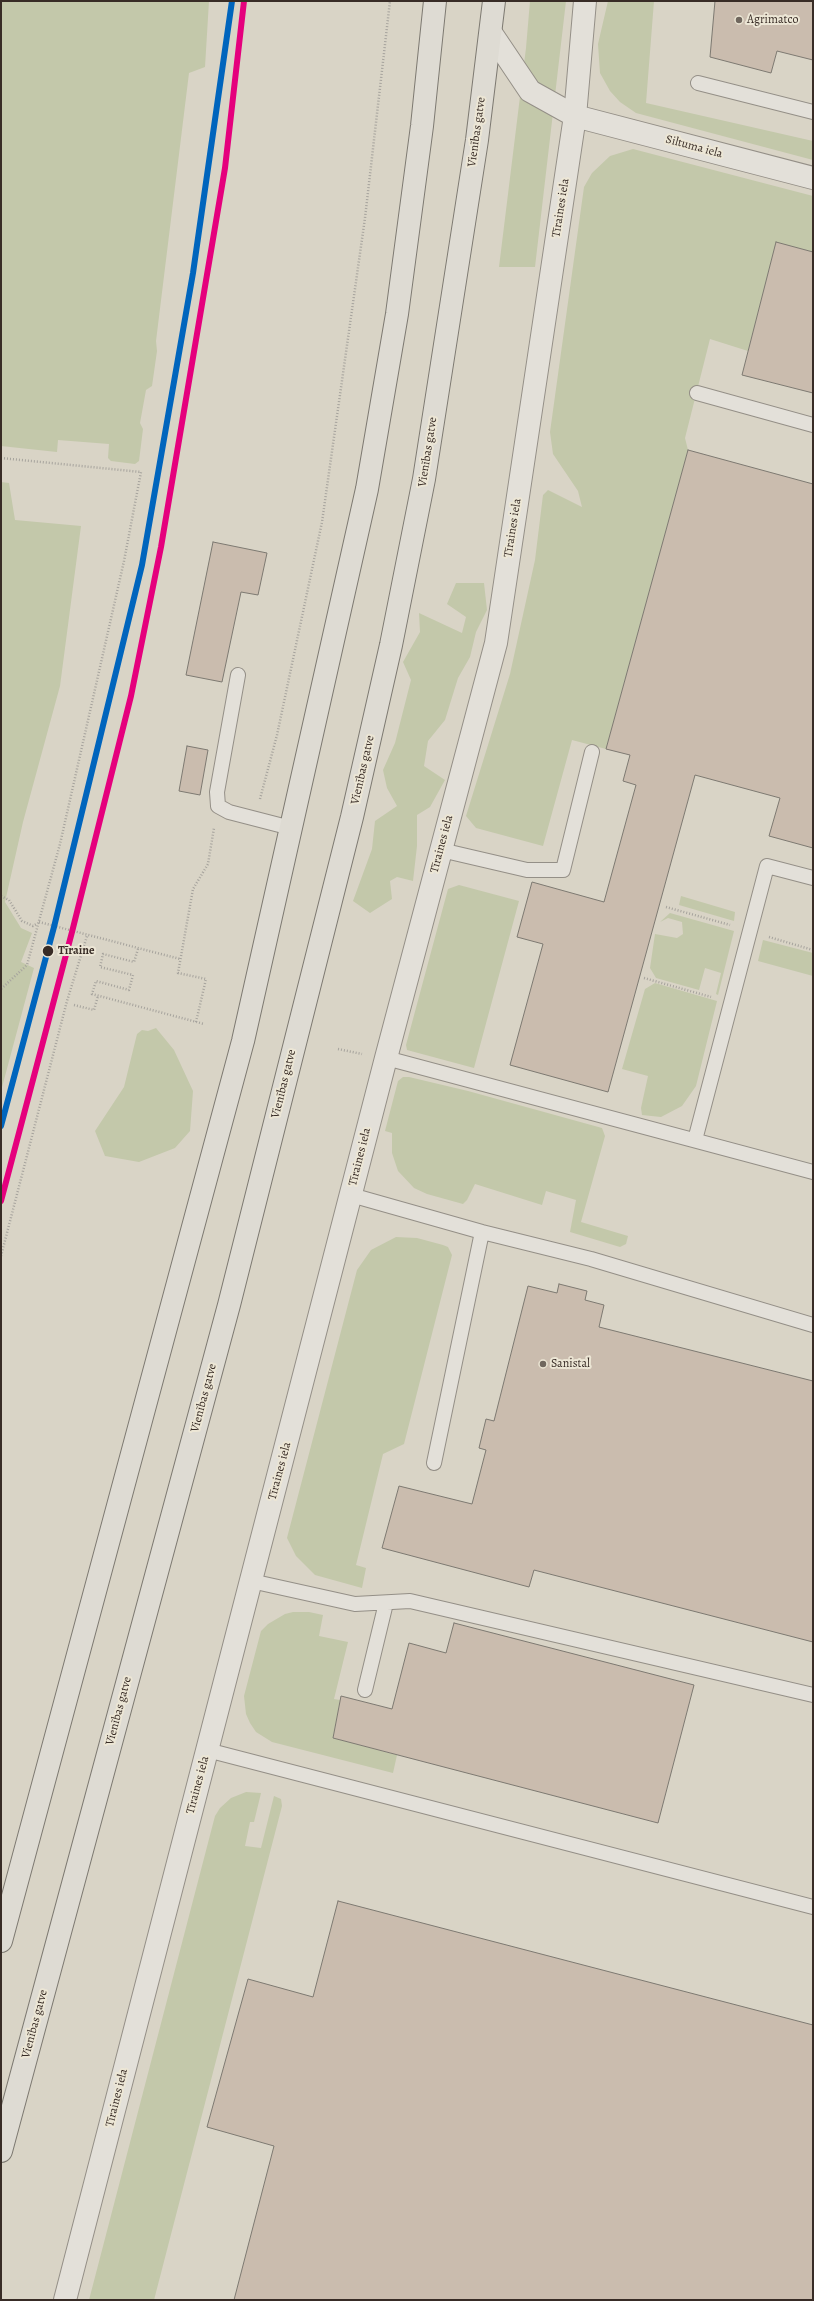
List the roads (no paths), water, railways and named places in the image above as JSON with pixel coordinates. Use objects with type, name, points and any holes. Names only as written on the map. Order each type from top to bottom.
[{"type":"highway","points":[[1,1941],[241,1048],[291,828],[371,466],[399,299],[422,126],[435,1]]},
{"type":"highway","name":"Vienības gatve","points":[[1,2151],[229,1305],[352,817],[391,645],[424,479],[491,33],[494,1]]},
{"type":"street","name":"Tīraines iela","points":[[65,2300],[386,1058],[496,643],[575,116],[584,1]]},
{"type":"street","name":"Siltuma iela","points":[[491,33],[530,91],[575,116],[813,178]]},
{"type":"lane","points":[[698,83],[813,112]]},
{"type":"lane","points":[[697,393],[813,425]]},
{"type":"lane","points":[[238,675],[217,792],[218,806],[229,812],[291,828]]},
{"type":"lane","points":[[441,850],[527,870],[563,870],[592,752]]},
{"type":"lane","points":[[695,1140],[767,866],[813,878]]},
{"type":"lane","points":[[386,1058],[813,1172]]},
{"type":"lane","points":[[351,1196],[482,1232],[591,1259],[813,1325]]},
{"type":"lane","points":[[434,1463],[482,1232]]},
{"type":"lane","points":[[251,1580],[355,1604],[410,1601],[813,1695]]},
{"type":"lane","points":[[365,1690],[386,1603]]},
{"type":"lane","points":[[207,1750],[813,1907]]},
{"type":"place","name":"Agrimatco","points":[[739,20]]},
{"type":"place","name":"Tīraine","points":[[48,951]]},
{"type":"place","name":"Sanistal","points":[[543,1364]]}]
